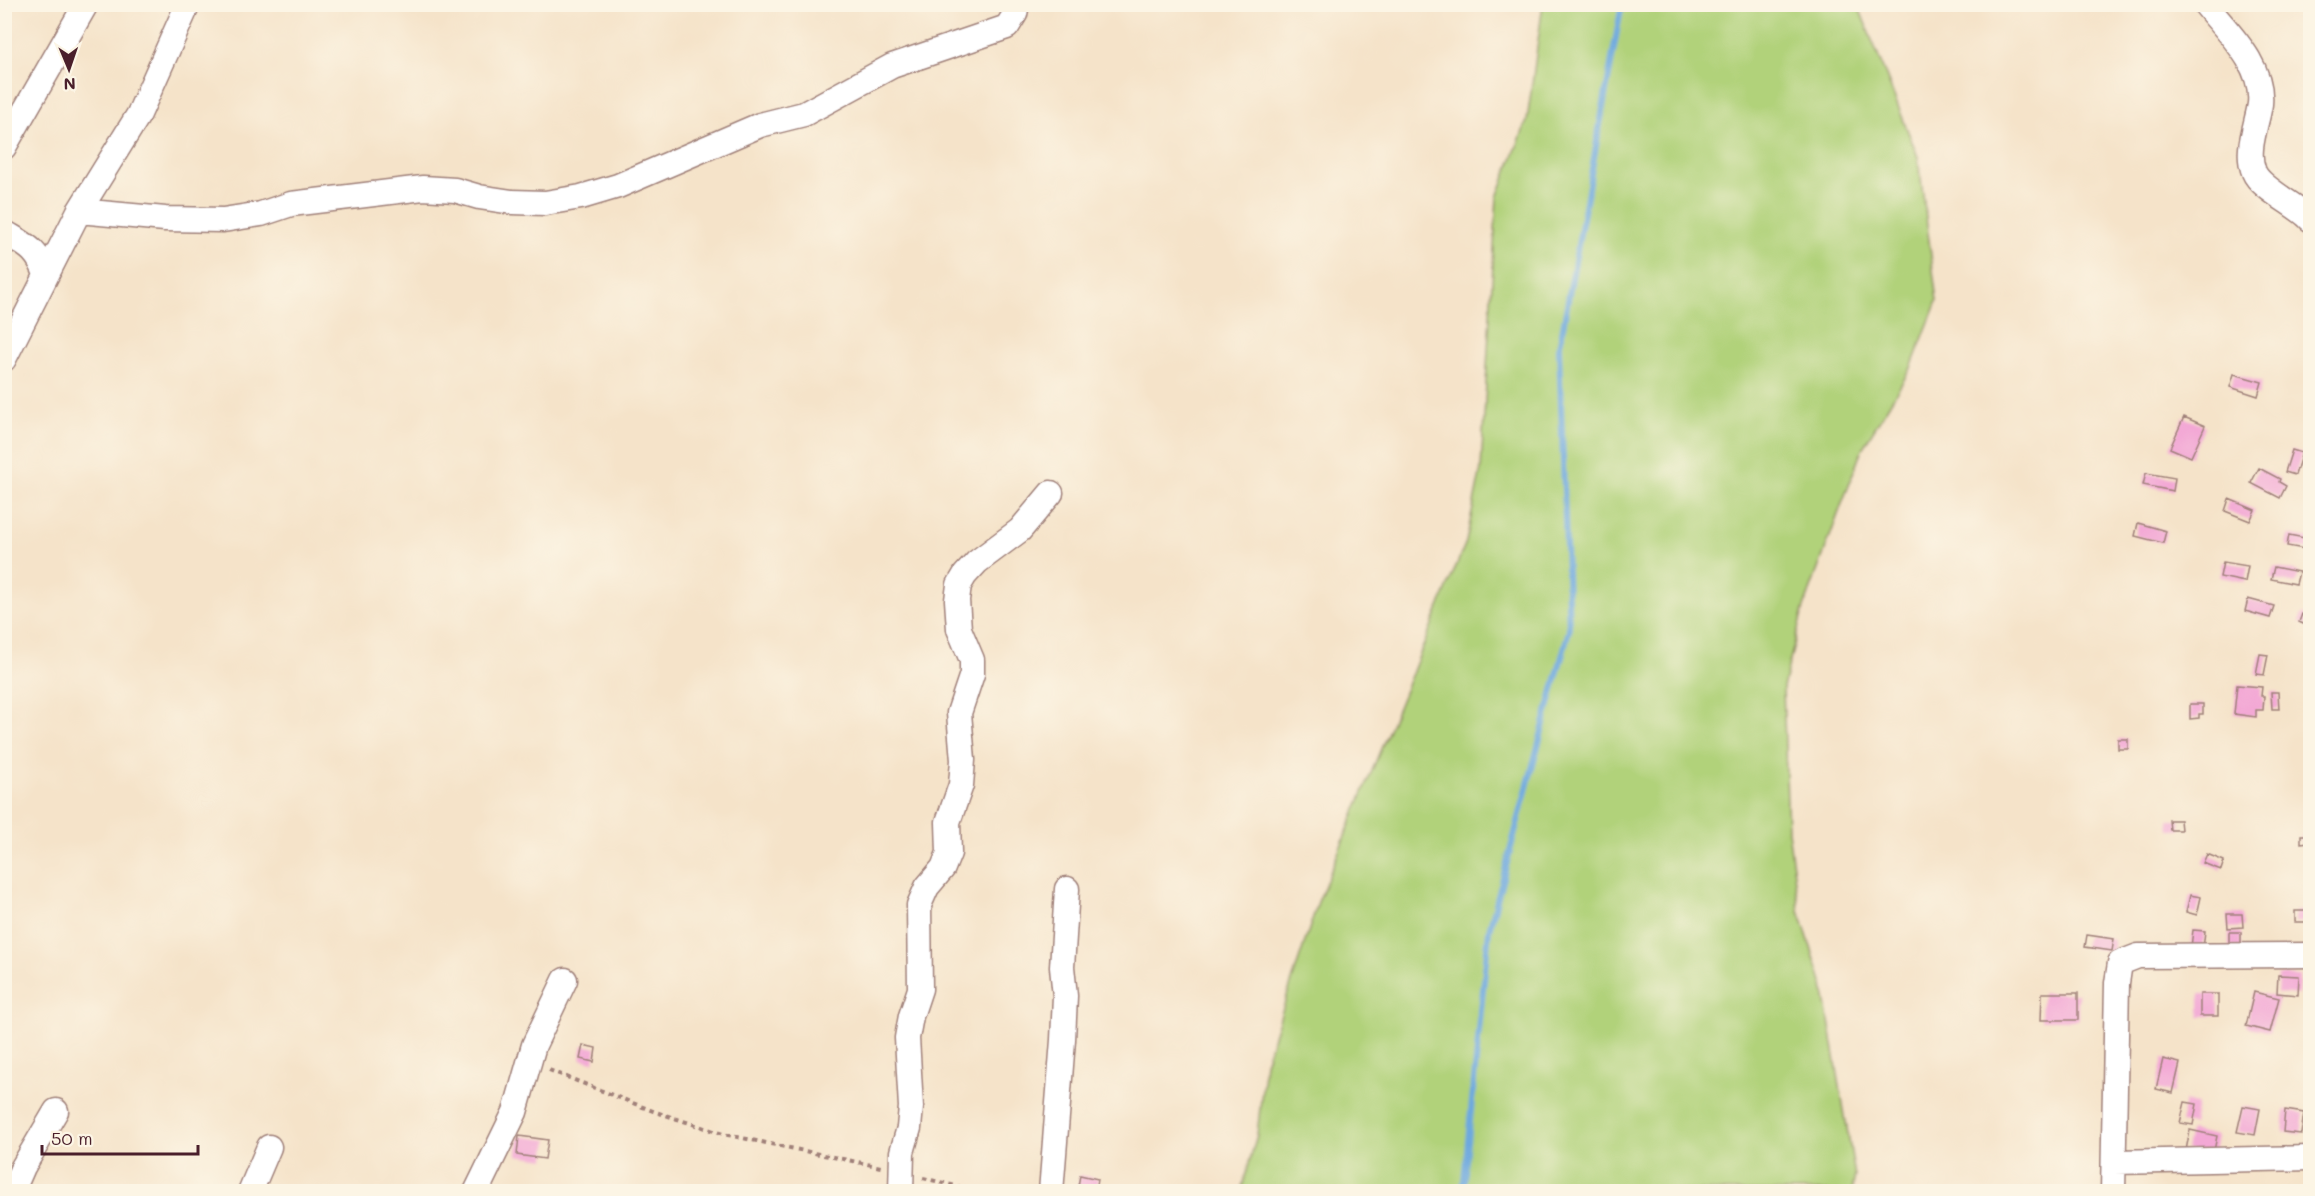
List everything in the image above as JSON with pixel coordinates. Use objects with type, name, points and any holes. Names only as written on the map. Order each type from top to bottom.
[{"type":"street","points":[[4,147],[86,4]]},
{"type":"street","points":[[4,359],[79,211],[139,114],[188,4]]},
{"type":"street","points":[[79,211],[165,219],[223,220],[261,214],[291,204],[423,188],[455,190],[479,197],[512,202],[545,203],[581,196],[618,186],[760,124],[815,110],[892,66],[993,33],[1006,27],[1015,14],[1017,4]]},
{"type":"street","points":[[2205,4],[2246,54],[2255,72],[2260,100],[2250,156],[2254,174],[2310,219]]},
{"type":"street","points":[[4,232],[39,256],[46,274]]},
{"type":"street","points":[[901,1181],[902,1152],[909,1128],[911,1107],[907,1038],[920,989],[919,905],[927,887],[943,868],[949,853],[948,822],[961,785],[963,760],[959,713],[972,674],[972,660],[959,628],[957,600],[959,585],[977,562],[1020,531],[1051,493]]},
{"type":"street","points":[[1051,1191],[1064,1018],[1065,996],[1062,967],[1067,889]]},
{"type":"street","points":[[2113,1191],[2117,983],[2120,963],[2138,956],[2310,955]]},
{"type":"street","points":[[476,1191],[515,1112],[534,1045],[565,980]]},
{"type":"street","points":[[12,1191],[23,1167],[56,1111]]},
{"type":"street","points":[[250,1191],[269,1147]]},
{"type":"street","points":[[2114,1162],[2310,1158]]},
{"type":"path","points":[[529,1062],[653,1111],[723,1134],[901,1181],[981,1191]]},
{"type":"green space","points":[[1543,4],[1858,5],[1918,157],[1937,301],[1911,368],[1862,449],[1803,610],[1783,687],[1788,831],[1799,910],[1823,985],[1855,1176],[1852,1191],[1241,1191],[1257,1135],[1265,1063],[1318,902],[1466,542],[1481,469],[1497,197],[1527,121]]},
{"type":"building","points":[[2234,374],[2262,382],[2258,396],[2230,387]]},
{"type":"building","points":[[2184,417],[2205,426],[2191,457],[2170,448]]},
{"type":"building","points":[[2292,450],[2302,453],[2295,475],[2285,472]]},
{"type":"building","points":[[2259,468],[2280,479],[2279,482],[2286,486],[2280,498],[2251,483]]},
{"type":"building","points":[[2146,473],[2175,478],[2173,491],[2143,485]]},
{"type":"building","points":[[2229,499],[2255,510],[2250,521],[2225,511]]},
{"type":"building","points":[[2138,523],[2166,531],[2163,543],[2135,536]]},
{"type":"building","points":[[2289,535],[2310,539],[2310,550],[2287,546]]},
{"type":"building","points":[[2223,562],[2248,566],[2245,582],[2220,577]]},
{"type":"building","points":[[2274,567],[2299,572],[2296,584],[2271,579]]},
{"type":"building","points":[[2248,599],[2274,606],[2270,618],[2245,611]]},
{"type":"building","points":[[2302,614],[2310,617],[2310,627],[2299,622]]},
{"type":"building","points":[[2260,654],[2268,655],[2264,675],[2256,674]]},
{"type":"building","points":[[2237,685],[2262,687],[2263,710],[2256,710],[2256,717],[2234,714]]},
{"type":"building","points":[[2271,692],[2278,692],[2279,709],[2272,709]]},
{"type":"building","points":[[2190,704],[2203,704],[2203,714],[2199,714],[2199,718],[2190,719]]},
{"type":"building","points":[[2118,739],[2128,739],[2128,749],[2118,749]]},
{"type":"building","points":[[2169,820],[2180,820],[2181,830],[2170,830]]},
{"type":"building","points":[[2301,835],[2308,835],[2309,842],[2301,843]]},
{"type":"building","points":[[2207,854],[2224,861],[2221,870],[2203,863]]},
{"type":"building","points":[[2190,895],[2201,897],[2197,915],[2186,912]]},
{"type":"building","points":[[2295,911],[2308,911],[2308,922],[2295,922]]},
{"type":"building","points":[[2227,914],[2242,914],[2243,927],[2228,928]]},
{"type":"building","points":[[2193,930],[2205,931],[2203,949],[2191,947]]},
{"type":"building","points":[[2229,932],[2241,932],[2241,948],[2229,947]]},
{"type":"building","points":[[2087,935],[2114,939],[2112,951],[2085,947]]},
{"type":"building","points":[[2278,975],[2299,976],[2298,995],[2277,993]]},
{"type":"building","points":[[2254,992],[2279,998],[2270,1032],[2246,1026]]},
{"type":"building","points":[[2042,993],[2078,993],[2078,1020],[2041,1020]]},
{"type":"building","points":[[2200,994],[2218,994],[2218,1016],[2200,1016]]},
{"type":"building","points":[[583,1045],[596,1048],[594,1062],[580,1059]]},
{"type":"building","points":[[2163,1059],[2180,1063],[2173,1093],[2156,1089]]},
{"type":"building","points":[[2185,1102],[2197,1104],[2193,1125],[2180,1123]]},
{"type":"building","points":[[2243,1106],[2260,1109],[2255,1135],[2237,1132]]},
{"type":"building","points":[[2285,1110],[2304,1113],[2301,1134],[2283,1132]]},
{"type":"building","points":[[2190,1130],[2217,1136],[2213,1156],[2186,1150]]},
{"type":"building","points":[[519,1136],[548,1140],[545,1159],[517,1155]]},
{"type":"building","points":[[1080,1175],[1098,1179],[1096,1192],[1077,1192]]},
{"type":"waterway","points":[[1459,1192],[1464,1181],[1489,930],[1569,630],[1559,349],[1622,4]]}]
